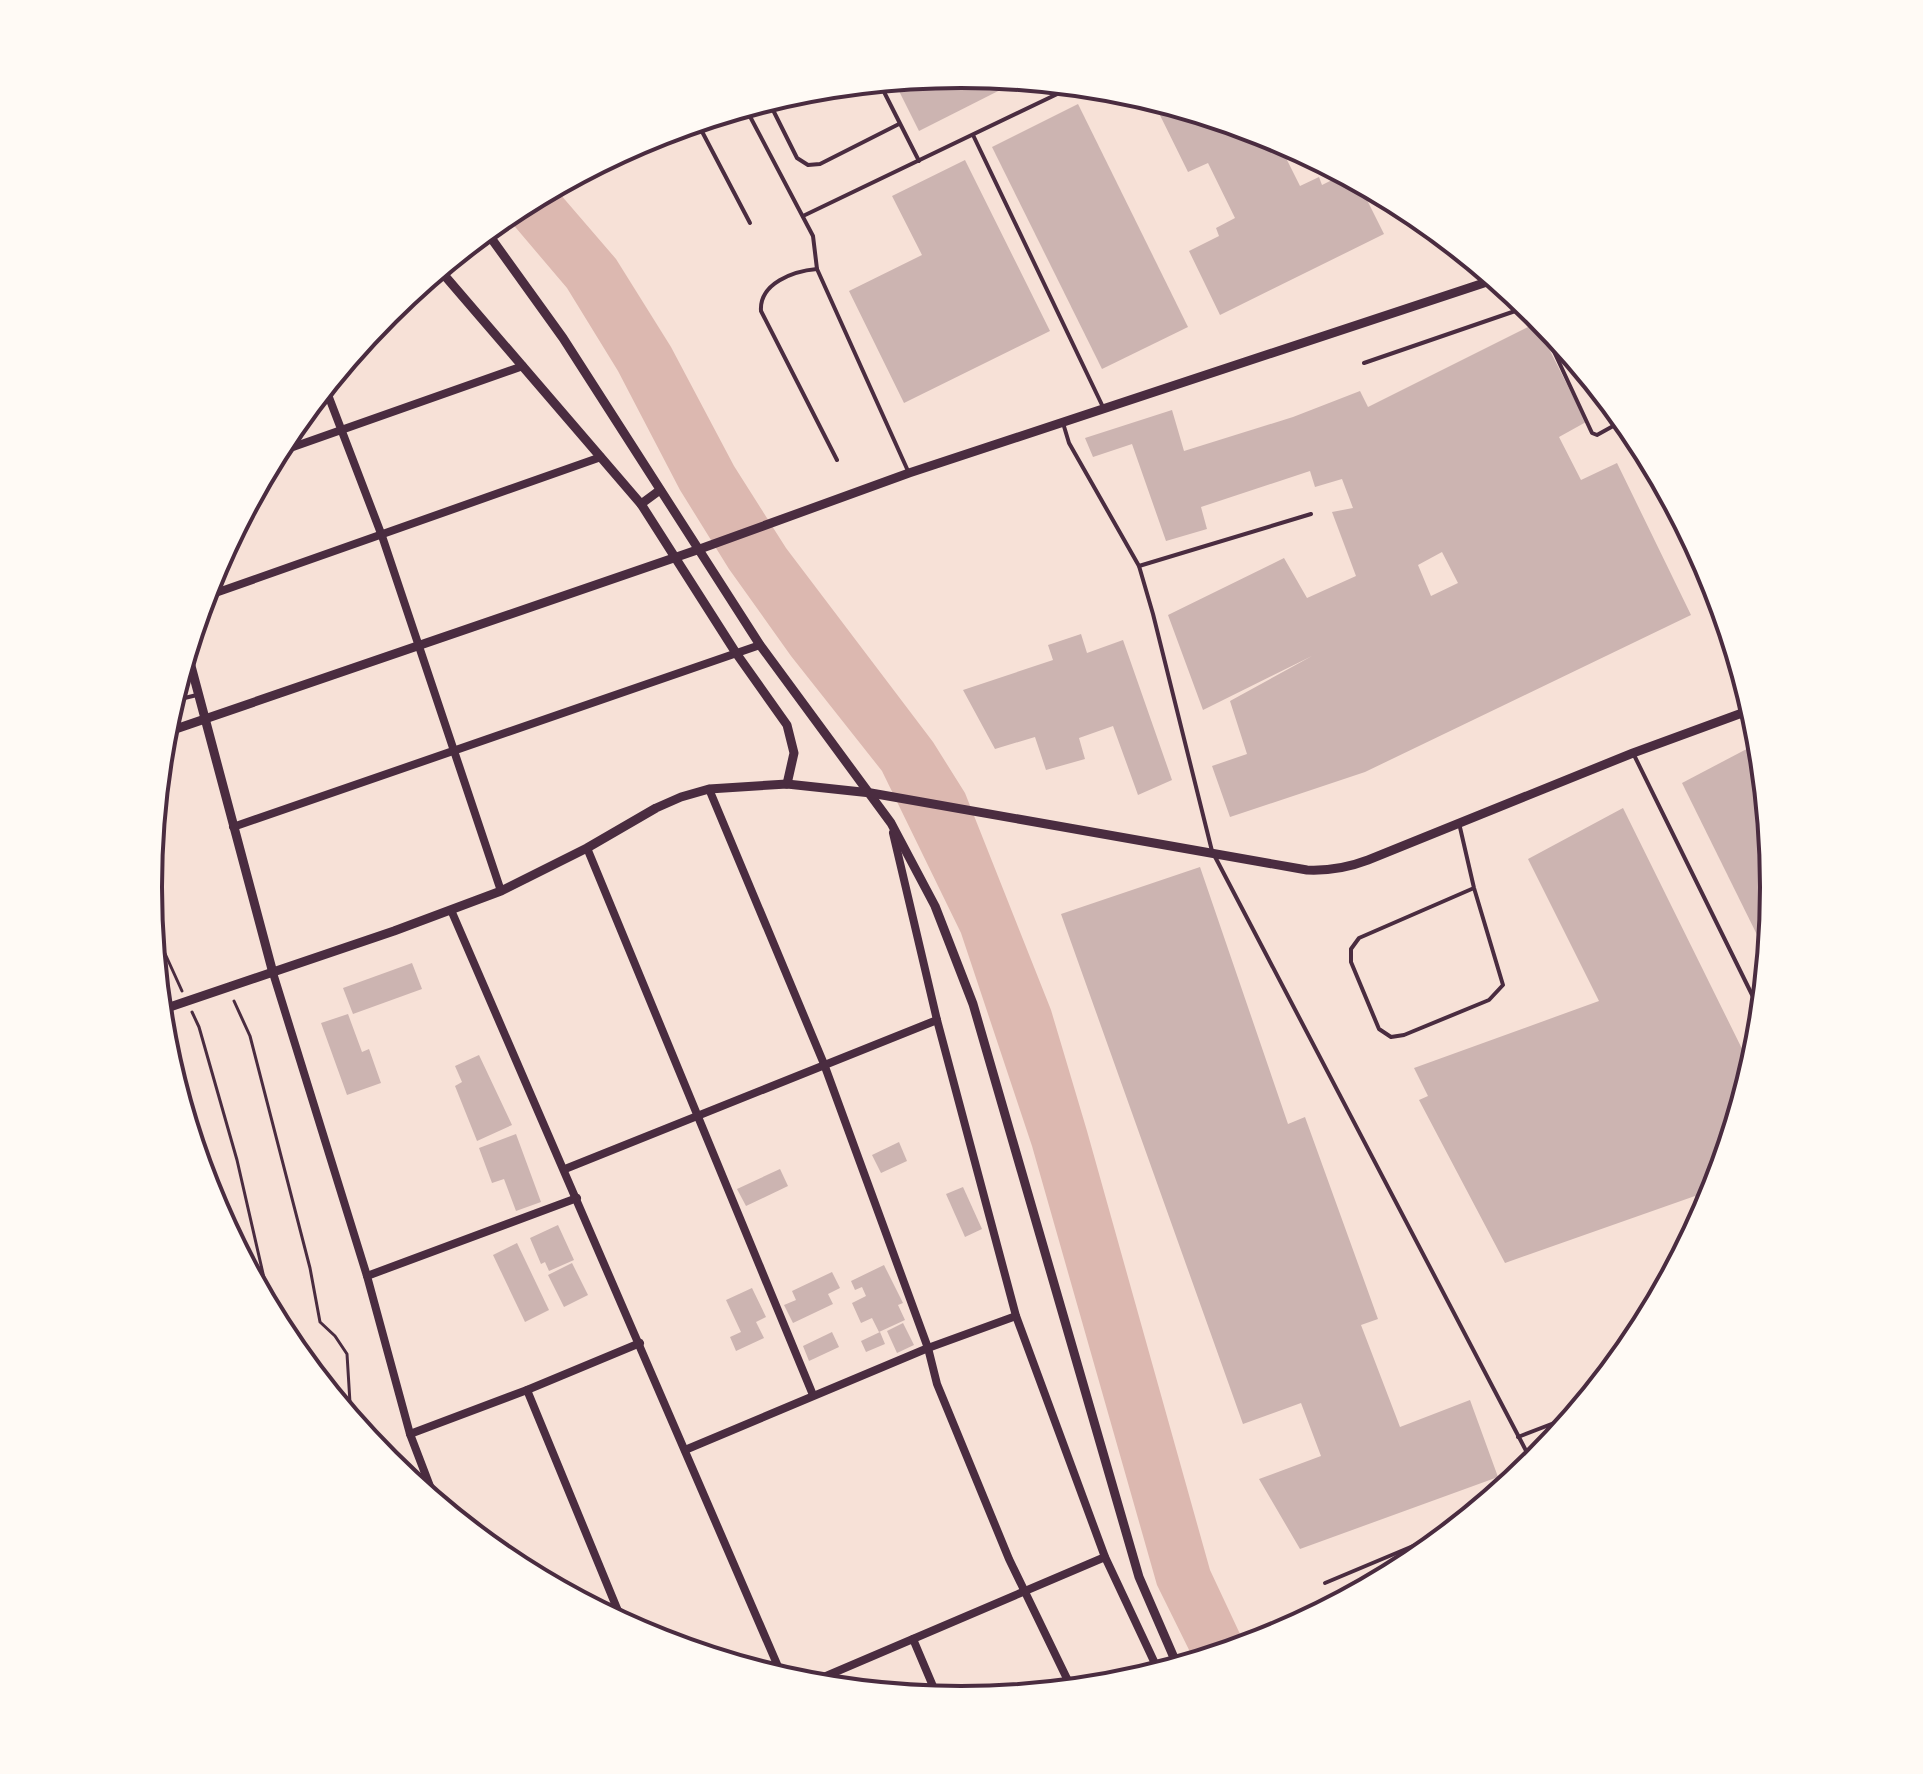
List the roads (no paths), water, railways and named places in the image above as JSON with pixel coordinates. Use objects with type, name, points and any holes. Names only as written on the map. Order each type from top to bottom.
[{"type":"street","points":[[493,241],[563,338],[760,645],[891,823],[935,906],[973,1004],[1139,1577],[1174,1657]]},
{"type":"street","points":[[446,277],[641,504],[736,653],[787,725],[794,753],[787,784]]},
{"type":"street","points":[[179,728],[697,550],[909,473],[1484,283]]},
{"type":"street","points":[[295,447],[523,366]]},
{"type":"street","points":[[329,399],[382,536],[501,891]]},
{"type":"street","points":[[219,592],[601,457]]},
{"type":"street","points":[[641,504],[660,490]]},
{"type":"street","points":[[233,827],[760,645]]},
{"type":"street","points":[[193,671],[273,973],[367,1276],[410,1434],[428,1482]]},
{"type":"street","points":[[172,1007],[501,891],[587,848],[656,808],[709,789],[787,784],[871,793],[1326,871],[1347,868],[1633,753],[1741,713]]},
{"type":"street","points":[[709,789],[824,1064],[928,1348],[937,1384],[1009,1559],[1067,1679]]},
{"type":"street","points":[[891,823],[937,1020],[1016,1316],[1105,1557],[1154,1662]]},
{"type":"street","points":[[587,848],[813,1395]]},
{"type":"street","points":[[451,910],[777,1664]]},
{"type":"street","points":[[565,1169],[937,1020]]},
{"type":"street","points":[[367,1276],[577,1198]]},
{"type":"street","points":[[685,1450],[928,1348],[1016,1316]]},
{"type":"street","points":[[410,1434],[640,1343]]},
{"type":"street","points":[[527,1390],[617,1608]]},
{"type":"street","points":[[829,1675],[1105,1557]]},
{"type":"street","points":[[913,1639],[932,1685]]},
{"type":"lane","points":[[884,92],[919,161]]},
{"type":"lane","points":[[803,216],[1057,94]]},
{"type":"lane","points":[[773,111],[797,158],[808,165],[820,164],[899,124]]},
{"type":"lane","points":[[750,116],[813,236],[817,269],[909,473]]},
{"type":"lane","points":[[702,131],[750,223]]},
{"type":"lane","points":[[973,135],[1103,408]]},
{"type":"lane","points":[[817,269],[788,276],[770,287],[763,296],[761,311],[837,460]]},
{"type":"lane","points":[[1364,363],[1515,311]]},
{"type":"lane","points":[[1554,352],[1592,433],[1597,435],[1613,426]]},
{"type":"lane","points":[[1062,421],[1069,443],[1139,566],[1212,851],[1526,1452]]},
{"type":"lane","points":[[1139,566],[1311,514]]},
{"type":"lane","points":[[186,697],[199,694]]},
{"type":"lane","points":[[1633,753],[1753,997]]},
{"type":"lane","points":[[1459,823],[1474,888],[1503,985],[1489,1000],[1404,1035],[1391,1037],[1379,1029],[1351,962],[1351,949],[1359,938],[1474,888]]},
{"type":"lane","points":[[1518,1437],[1553,1423]]},
{"type":"lane","points":[[1325,1583],[1411,1547]]}]
